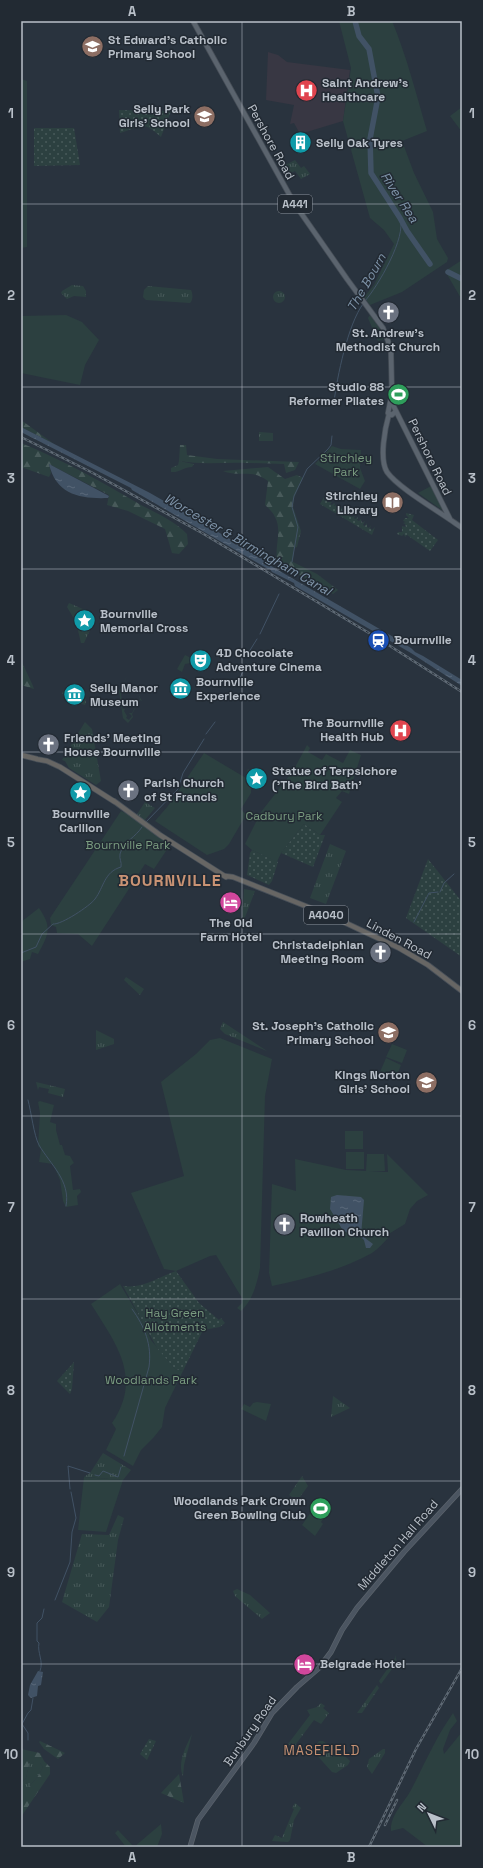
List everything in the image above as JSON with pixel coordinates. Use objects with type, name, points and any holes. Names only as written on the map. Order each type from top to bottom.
[{"type":"highway","name":"Linden Road","points":[[21,755],[47,761],[60,767],[114,801],[130,814],[208,867],[240,883],[332,917],[399,948],[428,965],[462,992]]},
{"type":"main road","name":"Pershore Road","points":[[193,21],[294,203],[383,328],[391,355],[393,408],[450,519],[462,528]]},
{"type":"main road","points":[[389,414],[393,415],[393,408],[387,410],[389,414],[383,452],[387,472],[406,488],[450,519]]},
{"type":"main road","points":[[439,511],[442,511],[444,508]]},
{"type":"main road","name":"Middleton Hall Road","points":[[351,1615],[404,1552],[462,1489]]},
{"type":"main road","name":"Bunbury Road","points":[[190,1847],[198,1820],[204,1810],[233,1773],[280,1703],[319,1668],[331,1652],[351,1615]]},
{"type":"shaded area","name":"Saint Andrew's Healthcare","points":[[268,52],[278,55],[287,62],[350,70],[343,121],[300,134],[294,123],[290,124],[294,105],[266,100]]},
{"type":"green space","points":[[339,21],[392,21],[407,62],[427,131],[402,141],[414,173],[433,212],[437,239],[448,258],[447,262],[402,292],[370,305],[364,297],[374,285],[394,244],[384,230],[370,218],[343,121],[351,68]]},
{"type":"green space","points":[[21,79],[27,81],[27,247],[21,248]]},
{"type":"green space","points":[[462,107],[462,132],[450,116]]},
{"type":"green space","points":[[119,110],[171,111],[161,137],[145,126],[120,133]]},
{"type":"green space","points":[[34,128],[74,128],[80,165],[34,166]]},
{"type":"green space","points":[[295,160],[301,168],[304,166],[310,174],[301,179],[295,171],[285,176],[282,168]]},
{"type":"green space","points":[[462,260],[462,300],[445,271]]},
{"type":"green space","points":[[72,285],[83,286],[86,291],[86,297],[74,296],[67,299],[61,293]]},
{"type":"green space","points":[[148,286],[191,290],[192,300],[190,303],[146,300],[143,297],[144,290]]},
{"type":"green space","points":[[277,291],[281,291],[285,297],[281,303],[277,303],[273,299],[273,295]]},
{"type":"green space","points":[[66,315],[82,322],[99,340],[85,365],[80,385],[21,373],[21,316]]},
{"type":"green space","points":[[370,315],[380,329],[384,339],[378,341],[368,318]]},
{"type":"green space","points":[[21,420],[54,444],[21,427]]},
{"type":"green space","points":[[259,432],[273,433],[273,441],[259,441]]},
{"type":"green space","points":[[21,443],[82,472],[171,521],[187,534],[188,544],[179,554],[172,553],[165,529],[128,511],[107,505],[109,495],[49,464],[51,473],[49,477],[21,467]]},
{"type":"green space","points":[[180,445],[186,445],[187,455],[217,459],[299,462],[295,470],[286,473],[284,464],[205,463],[179,461]]},
{"type":"green space","name":"Stirchley Park","points":[[332,446],[341,449],[361,450],[360,468],[365,481],[360,489],[315,464]]},
{"type":"green space","points":[[179,461],[194,464],[192,467],[177,472],[171,472],[171,468],[178,465]]},
{"type":"green space","points":[[268,467],[285,479],[297,475],[303,478],[294,498],[293,507],[301,531],[297,547],[294,548],[293,562],[317,574],[338,590],[333,594],[278,563],[277,523],[273,513],[265,505],[268,481],[256,475],[235,474],[223,471]]},
{"type":"green space","points":[[431,486],[442,507],[442,510],[418,493]]},
{"type":"green space","points":[[324,497],[325,501],[328,499],[327,502],[332,502],[330,504],[332,505],[334,503],[334,506],[338,505],[337,508],[342,508],[342,511],[345,510],[345,513],[348,511],[347,514],[349,515],[351,513],[352,514],[350,516],[355,516],[355,519],[358,517],[357,520],[359,521],[361,519],[362,523],[365,521],[363,525],[365,526],[367,523],[367,527],[369,528],[371,525],[370,528],[372,530],[375,527],[372,535],[320,504]]},
{"type":"green space","points":[[406,513],[414,515],[412,520],[438,540],[430,551],[407,535],[405,537],[404,534],[402,536],[397,534],[398,532],[402,532],[402,526],[406,527],[403,523],[406,522],[403,521],[405,518],[409,518]]},
{"type":"green space","points":[[69,603],[92,613],[95,619],[84,643],[81,643],[76,622],[67,607]]},
{"type":"green space","points":[[185,655],[193,659],[191,663],[185,664],[182,672],[177,669]]},
{"type":"green space","points":[[21,660],[33,686],[34,689],[21,685]]},
{"type":"green space","points":[[127,676],[121,688],[123,689],[121,695],[122,708],[125,709],[124,711],[127,716],[126,718],[129,720],[132,716],[129,713],[132,713],[140,699],[139,696],[142,701],[140,700],[132,714],[133,717],[128,723],[123,718],[119,691]]},
{"type":"green space","name":"Selly Manor Museum","points":[[84,688],[85,705],[65,699],[62,692]]},
{"type":"green space","points":[[85,722],[92,729],[101,781],[96,785],[69,768],[65,761],[62,760]]},
{"type":"green space","name":"Cadbury Park","points":[[307,745],[310,748],[308,752],[322,760],[326,754],[343,763],[350,750],[361,755],[349,794],[342,791],[336,798],[342,802],[320,835],[304,824],[281,853],[277,862],[252,850],[245,844],[261,812],[293,771]]},
{"type":"green space","points":[[204,753],[246,778],[251,783],[251,793],[241,809],[246,815],[229,844],[224,849],[207,855],[155,821],[168,806]]},
{"type":"green space","points":[[248,769],[266,780],[256,790],[251,779],[246,774]]},
{"type":"green space","points":[[145,802],[155,808],[144,821],[136,816]]},
{"type":"green space","name":"Bournville Park","points":[[121,811],[147,825],[170,845],[154,869],[145,864],[92,946],[78,934],[57,933],[56,927],[51,925],[50,918]]},
{"type":"green space","points":[[304,824],[320,835],[325,835],[313,867],[281,853]]},
{"type":"green space","points":[[330,844],[346,851],[326,904],[310,898]]},
{"type":"green space","points":[[252,850],[278,862],[272,881],[269,885],[247,875],[250,853]]},
{"type":"green space","points":[[428,859],[462,902],[462,957],[406,918]]},
{"type":"green space","points":[[244,889],[255,891],[244,920],[242,920]]},
{"type":"green space","points":[[39,908],[46,921],[48,931],[38,954],[32,952],[30,959],[21,962],[21,922]]},
{"type":"green space","points":[[126,977],[144,989],[140,995],[124,980]]},
{"type":"green space","points":[[223,1022],[267,1051],[225,1034],[220,1029]]},
{"type":"green space","points":[[96,1030],[114,1039],[114,1044],[96,1050]]},
{"type":"green space","points":[[220,1038],[272,1059],[265,1096],[260,1268],[256,1285],[249,1302],[241,1311],[237,1308],[242,1303],[242,1298],[216,1255],[210,1256],[176,1271],[164,1269],[131,1193],[184,1176],[161,1082],[196,1054],[210,1040]]},
{"type":"green space","points":[[392,1044],[407,1050],[402,1063],[386,1057]]},
{"type":"green space","points":[[386,1058],[401,1065],[396,1078],[380,1072]]},
{"type":"green space","points":[[36,1082],[65,1089],[63,1097],[48,1093],[49,1089],[39,1087],[38,1090]]},
{"type":"green space","points":[[40,1101],[54,1105],[50,1122],[56,1124],[60,1145],[62,1145],[65,1155],[70,1156],[74,1163],[70,1166],[73,1190],[80,1189],[81,1192],[77,1196],[78,1205],[66,1207],[63,1201],[60,1180],[53,1164],[39,1162],[41,1149],[38,1146],[40,1113],[38,1102]]},
{"type":"green space","points":[[345,1131],[363,1131],[363,1149],[345,1149]]},
{"type":"green space","points":[[346,1152],[364,1152],[364,1169],[346,1169]]},
{"type":"green space","points":[[367,1154],[384,1154],[385,1171],[369,1172],[388,1172],[387,1154],[428,1195],[417,1201],[410,1209],[405,1224],[387,1235],[388,1238],[372,1253],[336,1269],[272,1286],[269,1273],[272,1184],[296,1191],[295,1159],[346,1170],[366,1171]]},
{"type":"green space","name":"Hay Green Allotments","points":[[176,1271],[199,1303],[219,1320],[221,1318],[225,1323],[220,1327],[203,1330],[183,1371],[175,1369],[157,1348],[123,1286],[137,1286]]},
{"type":"green space","name":"Woodlands Park","points":[[120,1284],[145,1326],[151,1340],[175,1369],[183,1371],[165,1408],[162,1427],[141,1450],[133,1466],[106,1450],[116,1429],[112,1423],[121,1406],[125,1391],[126,1376],[117,1347],[91,1304]]},
{"type":"green space","points":[[74,1362],[72,1389],[70,1394],[57,1381]]},
{"type":"green space","points":[[333,1396],[350,1408],[331,1417]]},
{"type":"green space","points":[[257,1402],[271,1404],[266,1421],[241,1409],[244,1404],[250,1407],[253,1403]]},
{"type":"green space","points":[[103,1453],[131,1470],[123,1480],[84,1477],[90,1473]]},
{"type":"green space","points":[[302,1476],[308,1486],[300,1497],[292,1497],[289,1495]]},
{"type":"green space","points":[[84,1477],[123,1480],[106,1532],[78,1530]]},
{"type":"green space","points":[[320,1499],[330,1505],[328,1512],[321,1522],[323,1524],[315,1536],[302,1525]]},
{"type":"green space","points":[[118,1515],[124,1518],[118,1540],[109,1607],[97,1622],[62,1602],[82,1534],[109,1535]]},
{"type":"green space","points":[[237,1589],[250,1595],[270,1613],[262,1619],[235,1596],[233,1591]]},
{"type":"green space","points":[[395,1655],[397,1662],[381,1684],[379,1681],[395,1658]]},
{"type":"green space","points":[[377,1685],[379,1688],[362,1713],[357,1713]]},
{"type":"green space","points":[[321,1703],[325,1706],[323,1708],[329,1713],[321,1724],[314,1720],[293,1748],[288,1744],[310,1715],[307,1710],[317,1707]]},
{"type":"green space","points":[[453,1713],[457,1721],[450,1730],[443,1749],[444,1754],[462,1732],[462,1847],[428,1847],[403,1828],[391,1831],[391,1825],[395,1814],[411,1790],[435,1742]]},
{"type":"green space","points":[[192,1734],[184,1765],[183,1776],[181,1771],[182,1760]]},
{"type":"green space","points":[[149,1739],[156,1741],[147,1760],[140,1754]]},
{"type":"green space","points":[[40,1741],[65,1753],[58,1759],[44,1749],[39,1742]]},
{"type":"green space","points":[[319,1741],[323,1741],[347,1758],[350,1761],[348,1765],[336,1773],[332,1772],[314,1752],[314,1748]]},
{"type":"green space","points":[[21,1749],[40,1753],[44,1761],[50,1767],[50,1774],[21,1817],[21,1785],[23,1788],[28,1788],[39,1775],[43,1767],[40,1763],[34,1763],[30,1760],[26,1778],[21,1783]]},
{"type":"green space","points":[[385,1749],[385,1753],[372,1774],[367,1767],[369,1759]]},
{"type":"green space","points":[[30,1759],[34,1763],[40,1763],[43,1767],[39,1775],[28,1788],[23,1788],[21,1783],[26,1778]]},
{"type":"green space","points":[[179,1774],[184,1803],[161,1793]]},
{"type":"green space","points":[[295,1803],[301,1808],[294,1820],[290,1840],[288,1842],[272,1841],[275,1835],[282,1838]]},
{"type":"green space","points":[[161,1824],[162,1834],[157,1847],[134,1847]]},
{"type":"green space","points":[[118,1830],[134,1847],[126,1847],[115,1833]]},
{"type":"water","points":[[21,427],[150,493],[225,536],[261,558],[271,566],[390,635],[462,680],[462,686],[411,653],[295,586],[294,583],[272,572],[270,569],[132,490],[131,488],[21,432]]},
{"type":"water","points":[[49,464],[109,496],[108,498],[79,496],[64,489],[57,483]]},
{"type":"water","points":[[337,1195],[361,1197],[364,1200],[361,1235],[373,1244],[370,1248],[366,1248],[364,1240],[360,1236],[350,1235],[342,1229],[330,1209],[331,1197]]},
{"type":"water","points":[[38,1671],[43,1672],[41,1685],[38,1686],[37,1696],[31,1698],[28,1695],[30,1685]]},
{"type":"waterway","name":"River Rea","points":[[355,21],[359,36],[369,49],[378,97],[370,139],[371,173],[407,231],[430,264]]},
{"type":"waterway","name":"The Bourn","points":[[365,301],[371,294],[390,261],[399,237],[401,226],[400,218]]},
{"type":"waterway","name":"River Rea","points":[[448,272],[462,279]]},
{"type":"waterway","name":"The Bourn","points":[[334,402],[348,337],[363,304]]},
{"type":"waterway","name":"The Bourn","points":[[292,562],[298,527],[292,507],[294,496],[307,469],[331,445],[332,436]]},
{"type":"waterway","name":"The Bourn","points":[[260,634],[279,594]]},
{"type":"waterway","name":"The Bourn","points":[[247,655],[257,639]]},
{"type":"waterway","name":"The Bourn","points":[[235,687],[247,664]]},
{"type":"waterway","points":[[206,734],[215,722]]},
{"type":"waterway","name":"The Bourn","points":[[146,822],[178,789],[183,773],[204,739]]},
{"type":"waterway","name":"The Bourn","points":[[21,953],[36,947],[42,934],[53,924],[62,922],[82,910],[95,899],[111,872],[121,867],[120,854],[124,846],[142,827]]},
{"type":"waterway","points":[[440,892],[444,883],[454,874]]},
{"type":"waterway","points":[[414,922],[429,893],[438,892]]},
{"type":"waterway","points":[[28,1100],[37,1141],[63,1181],[67,1197],[66,1206]]},
{"type":"waterway","points":[[124,1456],[150,1359],[144,1329],[132,1309]]},
{"type":"waterway","points":[[70,1489],[68,1466],[90,1473]]},
{"type":"waterway","points":[[95,1475],[99,1476],[103,1471],[118,1477],[121,1467]]},
{"type":"waterway","points":[[55,1600],[70,1562],[72,1532],[76,1518],[71,1492]]},
{"type":"waterway","points":[[40,1671],[41,1664],[39,1643],[37,1641],[37,1623],[42,1618],[44,1609]]},
{"type":"waterway","points":[[28,1740],[28,1733],[22,1724],[31,1710],[33,1698]]},
{"type":"waterway","points":[[21,1755],[22,1749]]},
{"type":"railway","points":[[21,437],[91,472],[202,533],[379,639],[462,692]]},
{"type":"railway","points":[[369,1847],[416,1749],[462,1668]]},
{"type":"railway","points":[[385,1825],[397,1800]]},
{"type":"place","name":"St Edward's Catholic Primary School","points":[[93,47]]},
{"type":"place","name":"Saint Andrew's Healthcare","points":[[307,90]]},
{"type":"place","name":"Selly Park Girls' School","points":[[205,116]]},
{"type":"place","name":"Selly Oak Tyres","points":[[301,143]]},
{"type":"place","name":"St. Andrew's Methodist Church","points":[[388,312]]},
{"type":"place","name":"Studio 88 Reformer Pilates","points":[[399,394]]},
{"type":"place","name":"Stirchley Library","points":[[393,503]]},
{"type":"place","name":"Bournville Memorial Cross","points":[[85,621]]},
{"type":"place","name":"Bournville","points":[[378,640]]},
{"type":"place","name":"4D Chocolate Adventure Cinema","points":[[201,660]]},
{"type":"place","name":"Bournville Experience","points":[[180,689]]},
{"type":"place","name":"Selly Manor Museum","points":[[74,695]]},
{"type":"place","name":"The Bournville Health Hub","points":[[400,730]]},
{"type":"place","name":"Friends' Meeting House Bournville","points":[[49,745]]},
{"type":"place","name":"Statue of Terpsichore ('The Bird Bath'","points":[[257,778]]},
{"type":"place","name":"Parish Church of St Francis","points":[[128,790]]},
{"type":"place","name":"Bournville Carillon","points":[[81,793]]},
{"type":"place","name":"The Old Farm Hotel","points":[[231,902]]},
{"type":"place","name":"Christadelphian Meeting Room","points":[[380,952]]},
{"type":"place","name":"St. Joseph's Catholic Primary School","points":[[389,1033]]},
{"type":"place","name":"Kings Norton Girls' School","points":[[426,1082]]},
{"type":"place","name":"Rowheath Pavilion Church","points":[[285,1225]]},
{"type":"place","name":"Woodlands Park Crown Green Bowling Club","points":[[321,1508]]},
{"type":"place","name":"Belgrade Hotel","points":[[305,1664]]},
{"type":"district","name":"BOURNVILLE","points":[[170,880]]},
{"type":"district","name":"MASEFIELD","points":[[322,1750]]},
{"type":"water label","name":"Worcester & Birmingham Canal","points":[[248,544]]}]
